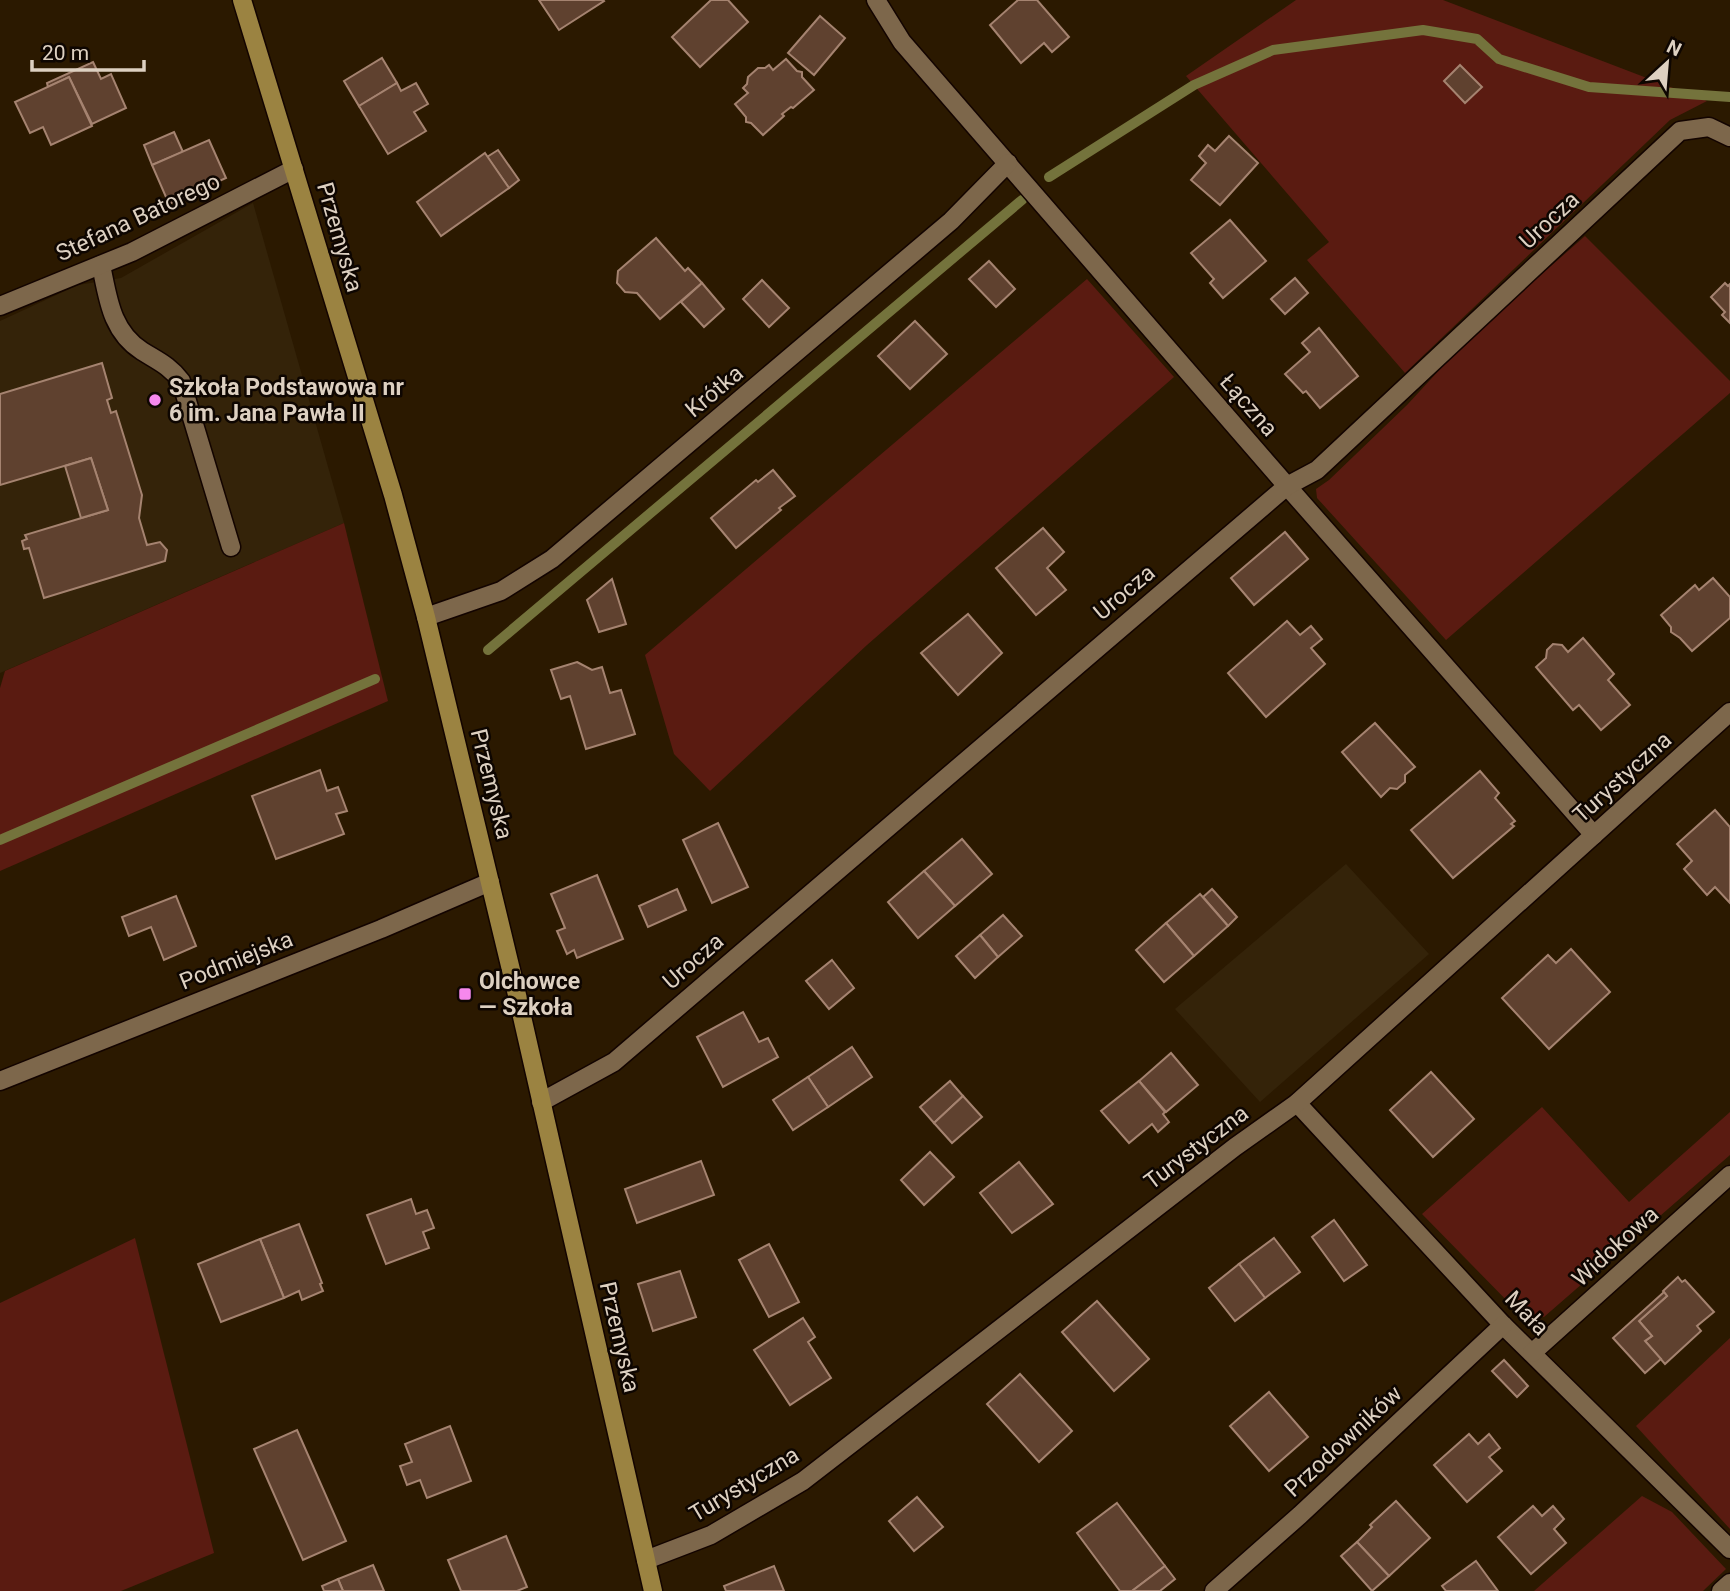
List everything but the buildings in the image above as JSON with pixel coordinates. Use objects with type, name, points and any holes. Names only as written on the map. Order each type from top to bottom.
[{"type":"main road","name":"Przemyska","points":[[242,0],[393,495],[426,617],[490,882],[653,1591]]},
{"type":"street","name":"Łączna","points":[[876,0],[902,42],[1594,835]]},
{"type":"street","name":"Urocza","points":[[541,1102],[614,1062],[1287,486],[1317,470],[1680,131],[1709,127],[1730,136]]},
{"type":"street","name":"Krótka","points":[[426,617],[501,592],[552,559],[951,221],[1008,163]]},
{"type":"street","name":"Stefana Batorego","points":[[0,306],[132,252],[294,169]]},
{"type":"street","points":[[101,265],[112,316],[123,335],[141,351],[173,369],[181,381],[231,547]]},
{"type":"street","name":"Turystyczna","points":[[646,1560],[711,1535],[803,1481],[1224,1155],[1297,1103],[1730,712]]},
{"type":"street","name":"Podmiejska","points":[[0,1082],[381,929],[490,882]]},
{"type":"street","name":"Mała","points":[[1297,1103],[1503,1325],[1730,1549]]},
{"type":"street","name":"Widokowa","points":[[1532,1353],[1730,1175]]},
{"type":"street","name":"Przodowników","points":[[1214,1591],[1300,1515],[1503,1325]]},
{"type":"street","points":[[1721,1591],[1730,1583]]},
{"type":"shaded area","points":[[1296,0],[1443,0],[1707,101],[1670,120],[1405,373],[1307,260],[1329,242],[1186,76]]},
{"type":"shaded area","name":"Szkoła Podstawowa nr 6 im. Jana Pawła II","points":[[253,203],[344,523],[0,673],[0,321],[78,285],[121,278]]},
{"type":"shaded area","points":[[1585,236],[1730,381],[1730,393],[1446,640],[1317,498],[1316,489],[1329,480],[1407,405],[1467,340]]},
{"type":"shaded area","points":[[1087,279],[1174,377],[867,645],[710,791],[674,754],[645,655]]},
{"type":"shaded area","points":[[344,523],[388,701],[0,871],[0,688],[5,671]]},
{"type":"shaded area","points":[[1346,864],[1429,954],[1260,1102],[1175,1009]]},
{"type":"shaded area","points":[[1542,1107],[1629,1202],[1730,1112],[1730,1155],[1544,1317],[1516,1310],[1422,1214]]},
{"type":"shaded area","points":[[135,1238],[214,1553],[121,1591],[0,1591],[0,1303]]},
{"type":"shaded area","points":[[1730,1338],[1730,1529],[1636,1426]]},
{"type":"shaded area","points":[[1642,1496],[1672,1512],[1726,1569],[1703,1591],[1534,1591]]},
{"type":"waterway","points":[[1049,177],[1194,85],[1273,50],[1423,30],[1477,39],[1499,59],[1589,87],[1730,97]]},
{"type":"waterway","points":[[488,650],[1022,200]]},
{"type":"waterway","points":[[0,840],[375,679]]},
{"type":"place","name":"Szkoła Podstawowa nr 6 im. Jana Pawła II","points":[[155,400]]},
{"type":"place","name":"Olchowce — Szkoła","points":[[465,994]]}]
